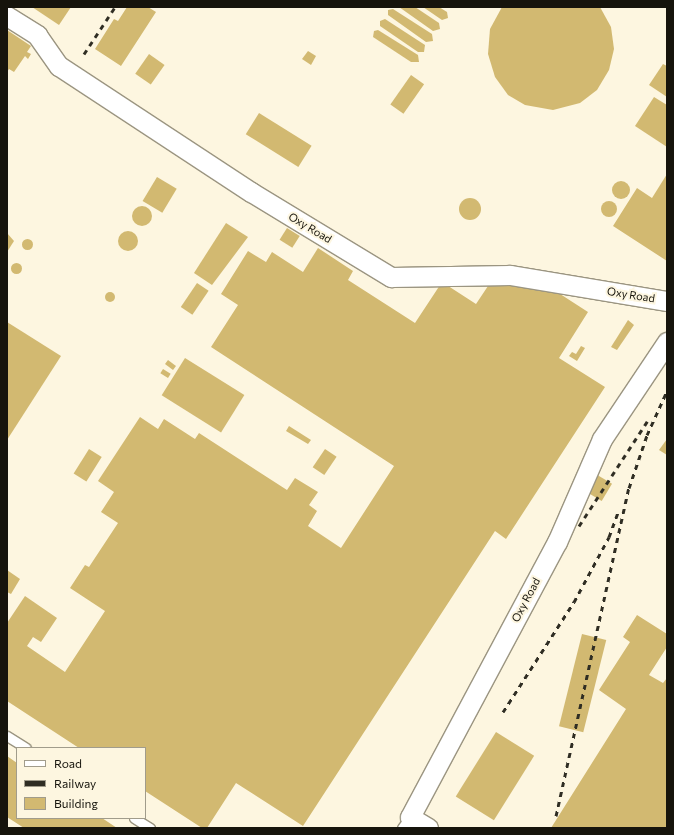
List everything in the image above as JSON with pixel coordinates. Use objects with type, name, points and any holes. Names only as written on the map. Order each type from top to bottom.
[{"type":"street","name":"Oxy Road","points":[[7,16],[37,35],[59,66],[251,192],[391,277],[510,275],[667,301]]},
{"type":"street","name":"Oxy Road","points":[[428,828],[406,823],[557,542],[602,439],[667,342]]},
{"type":"lane","points":[[7,736],[24,747]]},
{"type":"lane","points":[[136,819],[150,828]]},
{"type":"building","points":[[32,7],[71,7],[59,25]]},
{"type":"building","points":[[127,7],[148,7],[156,12],[121,66],[95,49],[114,19],[118,21]]},
{"type":"building","points":[[399,7],[415,7],[439,23],[440,29],[433,31]]},
{"type":"building","points":[[423,7],[439,7],[447,12],[448,18],[442,20]]},
{"type":"building","points":[[502,7],[600,7],[611,27],[614,49],[609,70],[597,90],[580,103],[553,110],[525,105],[508,95],[495,77],[488,54],[490,29]]},
{"type":"building","points":[[393,9],[432,34],[433,41],[426,42],[388,15],[388,10]]},
{"type":"building","points":[[385,19],[425,45],[424,52],[418,52],[380,26],[380,21]]},
{"type":"building","points":[[7,30],[31,46],[27,52],[31,54],[28,59],[25,56],[14,72],[9,69],[7,72]]},
{"type":"building","points":[[378,30],[418,55],[419,62],[411,62],[373,37],[374,31]]},
{"type":"building","points":[[308,51],[316,56],[311,65],[302,59]]},
{"type":"building","points":[[149,54],[165,65],[151,85],[135,74]]},
{"type":"building","points":[[663,64],[667,66],[667,97],[649,85]]},
{"type":"building","points":[[411,75],[424,84],[403,114],[390,104]]},
{"type":"building","points":[[654,97],[667,105],[667,147],[635,126]]},
{"type":"building","points":[[259,113],[312,146],[298,167],[246,134]]},
{"type":"building","points":[[667,174],[667,261],[613,226],[637,188],[652,198]]},
{"type":"building","points":[[157,177],[177,189],[162,213],[143,201]]},
{"type":"building","points":[[621,181],[627,184],[630,190],[627,196],[621,199],[615,196],[612,190],[615,184]]},
{"type":"building","points":[[470,198],[478,201],[481,209],[478,217],[470,220],[462,217],[459,209],[462,201]]},
{"type":"building","points":[[609,201],[616,206],[617,209],[612,216],[609,217],[602,212],[601,209],[606,202]]},
{"type":"building","points":[[138,206],[146,206],[152,212],[152,220],[146,226],[138,226],[132,220],[132,212]]},
{"type":"building","points":[[226,223],[248,237],[212,285],[194,273]]},
{"type":"building","points":[[287,228],[300,236],[292,248],[280,240]]},
{"type":"building","points":[[128,231],[135,234],[138,241],[135,248],[128,251],[121,248],[118,241],[121,234]]},
{"type":"building","points":[[7,233],[14,241],[7,252]]},
{"type":"building","points":[[25,239],[29,239],[31,240],[31,248],[25,249],[22,246],[22,242]]},
{"type":"building","points":[[318,248],[353,271],[348,280],[415,323],[442,282],[476,304],[490,283],[557,292],[588,312],[559,358],[605,387],[506,539],[495,531],[303,826],[236,783],[207,828],[202,828],[146,792],[146,747],[77,747],[7,701],[7,623],[25,596],[57,618],[41,642],[33,637],[27,646],[65,672],[105,611],[70,588],[85,565],[89,567],[118,523],[101,512],[114,492],[98,481],[140,417],[158,429],[164,419],[195,439],[199,433],[287,490],[295,478],[318,492],[309,505],[317,511],[308,526],[341,548],[394,466],[211,347],[238,305],[221,294],[248,251],[266,262],[272,252],[303,272]]},
{"type":"building","points":[[16,262],[20,264],[22,268],[20,272],[16,274],[12,272],[10,268],[12,264]]},
{"type":"building","points":[[197,283],[209,291],[192,315],[181,307]]},
{"type":"building","points":[[110,292],[115,297],[110,302],[105,297]]},
{"type":"building","points":[[628,320],[634,325],[617,350],[611,347]]},
{"type":"building","points":[[7,322],[61,356],[7,440]]},
{"type":"building","points":[[581,346],[585,348],[577,361],[569,356],[572,352],[576,354]]},
{"type":"building","points":[[185,358],[244,395],[221,432],[162,395]]},
{"type":"building","points":[[168,360],[176,366],[173,370],[165,364]]},
{"type":"building","points":[[163,369],[171,374],[168,378],[160,373]]},
{"type":"building","points":[[289,426],[311,440],[308,444],[286,431]]},
{"type":"building","points":[[667,439],[667,455],[659,450]]},
{"type":"building","points":[[89,449],[102,457],[86,482],[74,474]]},
{"type":"building","points":[[325,449],[337,457],[324,475],[313,467]]},
{"type":"building","points":[[594,473],[612,484],[602,501],[584,490]]},
{"type":"building","points":[[7,570],[20,579],[11,594],[7,592]]},
{"type":"building","points":[[637,615],[667,634],[667,647],[649,675],[663,683],[667,678],[667,828],[551,828],[626,709],[599,690],[630,642],[623,637]]},
{"type":"building","points":[[582,634],[606,640],[583,732],[559,726]]},
{"type":"building","points":[[496,732],[534,756],[494,820],[456,796]]},
{"type":"building","points":[[7,756],[16,762],[16,819],[104,819],[117,828],[24,828],[7,817]]},
{"type":"railway","points":[[84,54],[115,7]]},
{"type":"railway","points":[[556,816],[629,488],[647,435],[667,391]]},
{"type":"railway","points":[[579,526],[650,417]]},
{"type":"railway","points":[[503,712],[574,602],[609,537],[619,510]]}]
